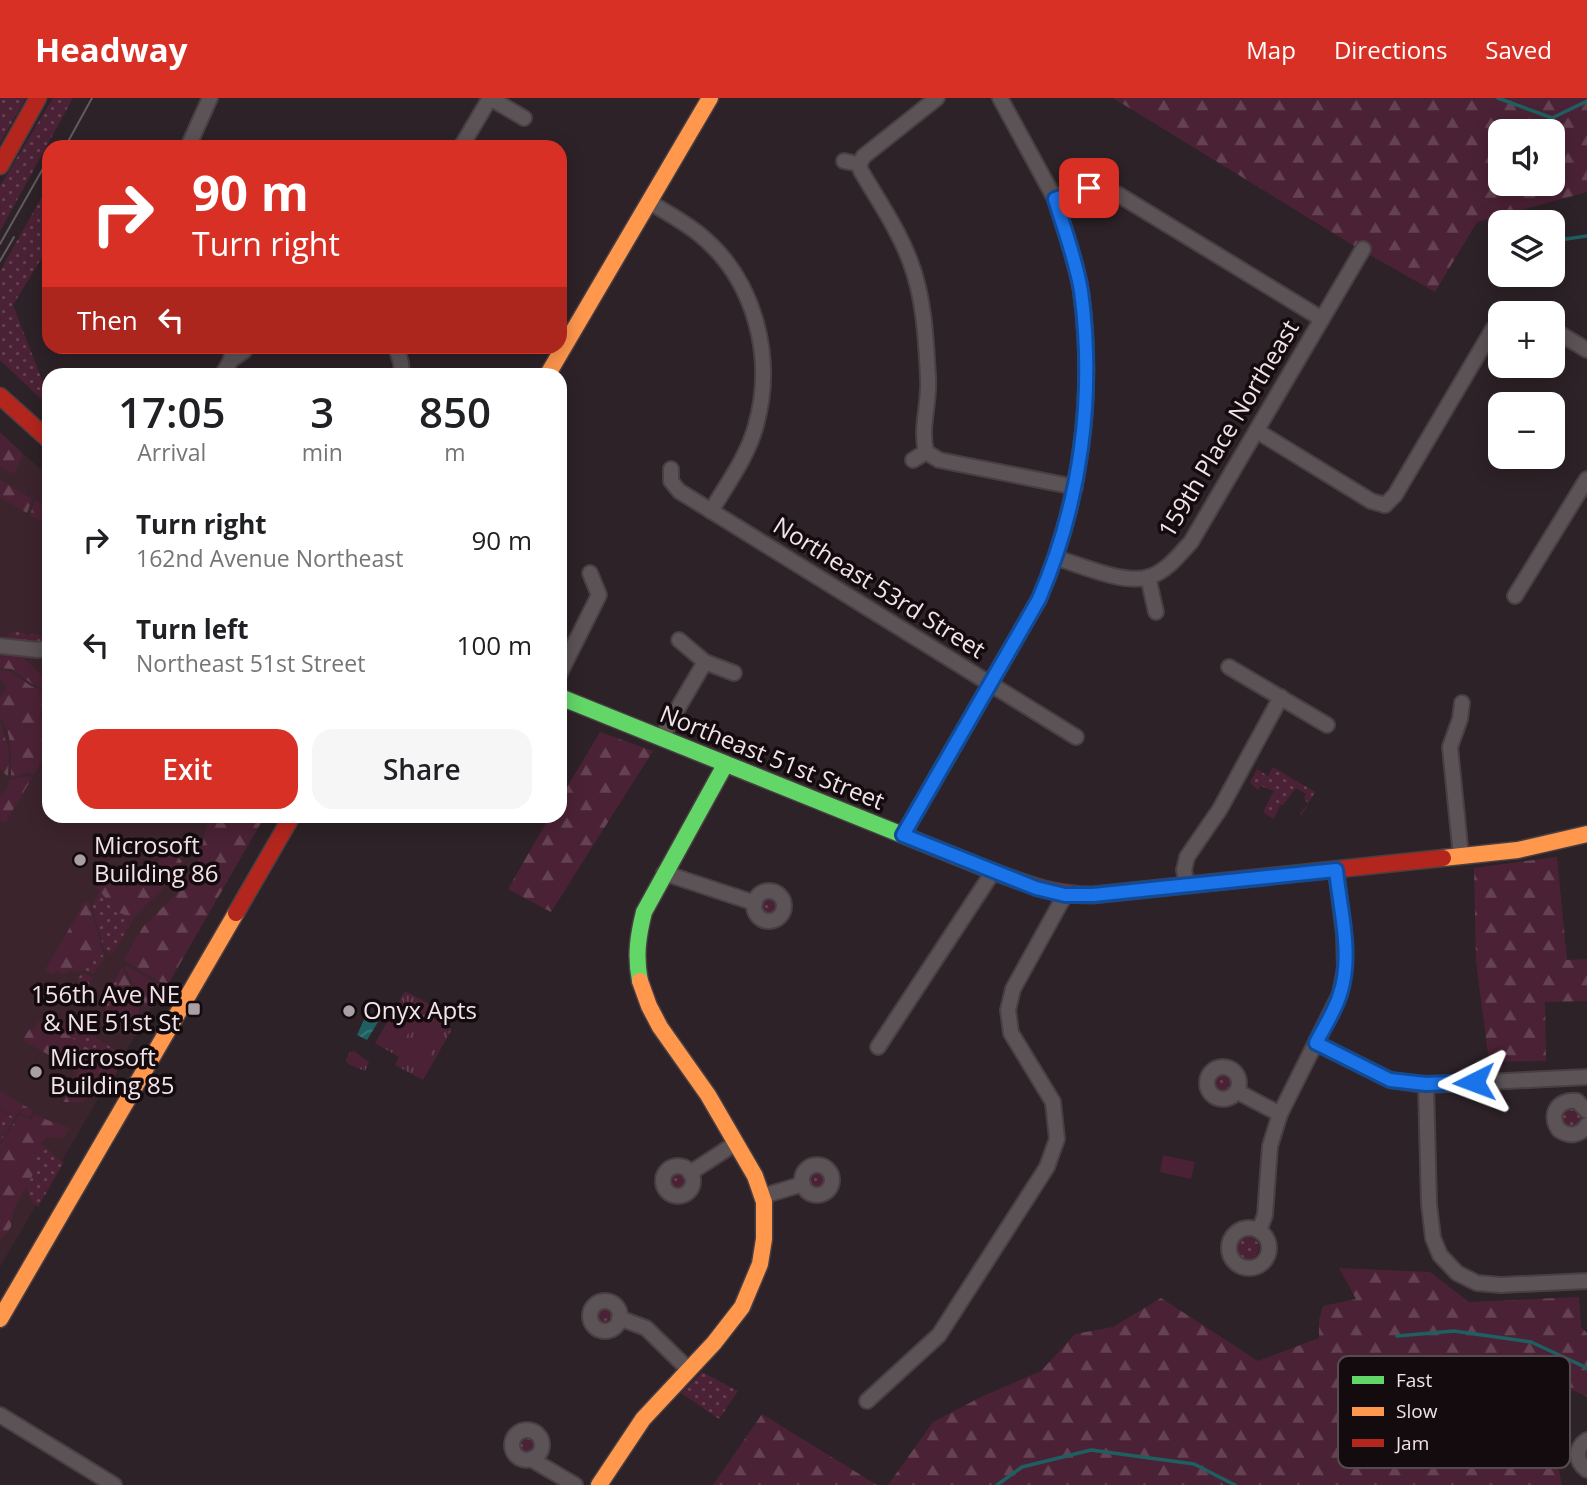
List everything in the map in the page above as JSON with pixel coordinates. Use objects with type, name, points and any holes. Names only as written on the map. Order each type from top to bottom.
[{"type":"main road","points":[[0,166],[38,98]]},
{"type":"main road","points":[[567,342],[710,98]]},
{"type":"main road","points":[[0,396],[42,434]]},
{"type":"main road","name":"Northeast 51st Street","points":[[567,700],[991,871],[1036,888],[1065,895],[1093,895],[1532,848],[1587,834]]},
{"type":"main road","points":[[599,1485],[648,1413],[726,1332],[750,1292],[760,1262],[763,1196],[705,1091],[657,1023],[642,995],[634,956],[636,933],[644,912],[725,765]]},
{"type":"main road","points":[[0,1319],[288,823]]},
{"type":"street","points":[[191,140],[210,98]]},
{"type":"street","points":[[937,98],[864,156],[859,164],[894,226],[910,262],[919,294],[926,334],[928,371],[919,456],[1075,487]]},
{"type":"street","points":[[903,835],[1039,599],[1057,558],[1075,487],[1085,422],[1087,376],[1081,290],[1055,199],[1000,98]]},
{"type":"street","points":[[465,140],[486,100],[524,118]]},
{"type":"street","points":[[844,161],[859,164]]},
{"type":"street","points":[[1055,199],[1089,188],[1119,195],[1322,319]]},
{"type":"street","points":[[649,202],[699,234],[720,255],[741,287],[759,327],[764,361],[762,398],[756,427],[739,464],[711,511]]},
{"type":"street","name":"159th Place Northeast","points":[[1148,577],[1173,562],[1191,542],[1363,249]]},
{"type":"street","points":[[1565,336],[1587,350]]},
{"type":"street","points":[[1257,431],[1386,510],[1488,337]]},
{"type":"street","name":"Northeast 53rd Street","points":[[671,469],[671,481],[679,491],[1076,737]]},
{"type":"street","points":[[1515,596],[1587,479]]},
{"type":"street","points":[[1057,558],[1128,579],[1148,577],[1156,612]]},
{"type":"street","points":[[567,659],[599,595],[590,573]]},
{"type":"street","points":[[678,640],[705,662],[734,673]]},
{"type":"street","points":[[0,646],[42,649]]},
{"type":"street","points":[[663,739],[668,725],[705,662]]},
{"type":"street","points":[[1229,667],[1327,725]]},
{"type":"street","points":[[1187,885],[1184,870],[1187,857],[1220,809],[1281,697]]},
{"type":"street","points":[[1461,856],[1450,747],[1460,719],[1462,703]]},
{"type":"street","points":[[1259,1231],[1265,1215],[1270,1146],[1280,1114],[1340,994],[1345,968],[1344,934],[1336,870]]},
{"type":"street","points":[[878,1047],[951,938],[991,871]]},
{"type":"street","points":[[664,873],[755,903]]},
{"type":"street","points":[[867,1401],[939,1335],[1046,1167],[1057,1139],[1053,1102],[1011,1033],[1008,1010],[1013,989],[1065,895]]},
{"type":"street","points":[[1316,1043],[1390,1080],[1426,1084],[1587,1077]]},
{"type":"street","points":[[1569,1078],[1571,1101]]},
{"type":"street","points":[[1426,1084],[1429,1204],[1433,1238],[1440,1255],[1457,1273],[1477,1283],[1501,1285],[1587,1281]]},
{"type":"street","points":[[1238,1091],[1280,1114]]},
{"type":"street","points":[[1587,1111],[1582,1104],[1571,1101],[1561,1103],[1554,1113],[1559,1130],[1569,1135],[1575,1135],[1587,1125]]},
{"type":"street","points":[[690,1173],[736,1143]]},
{"type":"street","points":[[763,1196],[803,1184]]},
{"type":"street","points":[[619,1318],[646,1328],[688,1369]]},
{"type":"street","points":[[0,1415],[114,1485]]},
{"type":"street","points":[[1587,1440],[1581,1445],[1577,1456],[1587,1470]]},
{"type":"street","points":[[534,1458],[536,1462],[575,1485]]},
{"type":"shaded area","points":[[0,434],[42,470],[42,823],[259,823],[0,1267]]},
{"type":"green space","points":[[0,98],[26,98],[0,143]]},
{"type":"green space","points":[[53,98],[73,98],[50,140],[42,140],[42,154],[0,231],[0,186]]},
{"type":"green space","points":[[1113,98],[1587,98],[1587,192],[1521,210],[1488,210],[1488,219],[1477,222],[1435,292],[1351,244]]},
{"type":"green space","points":[[42,196],[42,257],[13,305],[42,380],[42,400],[0,360],[0,271]]},
{"type":"green space","points":[[0,432],[23,454],[14,474],[0,466]]},
{"type":"green space","points":[[0,480],[32,499],[27,513],[0,497]]},
{"type":"green space","points":[[35,500],[42,504],[42,522],[30,515]]},
{"type":"green space","points":[[19,631],[27,635],[38,634],[42,637],[42,642],[7,639],[8,634]]},
{"type":"green space","points":[[0,651],[20,655],[42,675],[42,688],[32,684],[12,669],[0,668]]},
{"type":"green space","points":[[0,670],[11,672],[42,690],[42,761],[34,775],[29,772],[11,778],[9,738],[0,717],[0,698],[6,690],[5,684],[0,680]]},
{"type":"green space","points":[[0,721],[9,752],[8,777],[0,769]]},
{"type":"green space","points":[[600,732],[653,751],[551,912],[508,889],[546,823],[567,823],[567,787]]},
{"type":"green space","points":[[1273,767],[1315,792],[1308,804],[1304,798],[1306,794],[1296,788],[1283,805],[1280,805],[1274,819],[1264,813],[1264,810],[1274,791],[1261,786],[1258,790],[1250,783],[1257,769],[1268,776]]},
{"type":"green space","points":[[27,776],[32,778],[5,823],[0,820],[0,795],[6,791],[10,780]]},
{"type":"green space","points":[[207,823],[261,823],[167,986],[127,962],[125,958],[143,927],[180,890],[201,851]]},
{"type":"green space","points":[[165,851],[182,861],[167,884],[135,916],[116,910],[95,886],[105,868],[133,884],[136,880],[145,885]]},
{"type":"green space","points":[[1557,857],[1567,960],[1587,959],[1587,1001],[1545,1002],[1546,1061],[1489,1062],[1476,961],[1474,868]]},
{"type":"green space","points":[[101,891],[119,911],[135,916],[112,954],[104,949],[92,905]]},
{"type":"green space","points":[[770,897],[776,900],[779,906],[776,912],[770,915],[764,912],[761,906],[764,900]]},
{"type":"green space","points":[[89,901],[103,954],[82,971],[75,973],[70,970],[62,974],[57,971],[52,974],[45,970],[85,902]]},
{"type":"green space","points":[[103,954],[104,959],[93,974],[82,969]]},
{"type":"green space","points":[[127,966],[158,984],[163,992],[153,1008],[141,1005],[125,968]]},
{"type":"green space","points":[[122,967],[138,1004],[124,1014],[113,1012],[109,1005]]},
{"type":"green space","points":[[83,973],[93,978],[82,992],[69,994],[71,989],[76,988],[78,978]]},
{"type":"green space","points":[[115,981],[118,983],[109,998],[129,1013],[138,1004],[140,1028],[136,1036],[116,1027],[105,1013],[105,998]]},
{"type":"green space","points":[[405,991],[431,1005],[426,1014],[452,1029],[423,1080],[395,1065],[399,1057],[375,1043]]},
{"type":"green space","points":[[405,1000],[422,1010],[401,1046],[384,1036]]},
{"type":"green space","points":[[59,1021],[78,1027],[122,1054],[123,1061],[109,1085],[103,1080],[102,1067],[92,1051],[61,1031]]},
{"type":"green space","points":[[59,1021],[61,1031],[92,1051],[102,1068],[84,1102],[63,1102],[76,1073],[23,1040],[30,1028],[32,1030],[37,1027],[39,1022]]},
{"type":"green space","points":[[426,1025],[442,1034],[421,1070],[405,1061]]},
{"type":"green space","points":[[354,1051],[369,1062],[365,1071],[348,1064],[346,1060],[350,1052]]},
{"type":"green space","points":[[1220,1073],[1228,1073],[1234,1083],[1228,1093],[1220,1093],[1214,1087],[1214,1079]]},
{"type":"green space","points":[[0,1091],[33,1111],[30,1117],[18,1112],[15,1117],[0,1108]]},
{"type":"green space","points":[[1571,1108],[1578,1111],[1581,1118],[1578,1125],[1571,1128],[1564,1125],[1561,1118],[1564,1111]]},
{"type":"green space","points":[[0,1110],[15,1118],[0,1142]]},
{"type":"green space","points":[[19,1115],[32,1120],[34,1115],[69,1128],[62,1139],[46,1137],[35,1153],[37,1167],[12,1212],[11,1227],[0,1240],[0,1145]]},
{"type":"green space","points":[[41,1145],[64,1162],[38,1207],[30,1198],[26,1184],[37,1167],[35,1154]]},
{"type":"green space","points":[[1163,1155],[1195,1162],[1191,1179],[1160,1172]]},
{"type":"green space","points":[[817,1171],[823,1174],[826,1180],[823,1186],[817,1189],[811,1186],[808,1180],[811,1174]]},
{"type":"green space","points":[[678,1172],[684,1175],[687,1181],[684,1187],[678,1190],[672,1187],[669,1181],[672,1175]]},
{"type":"green space","points":[[1244,1237],[1252,1237],[1259,1244],[1259,1252],[1252,1259],[1244,1259],[1237,1252],[1237,1244]]},
{"type":"green space","points":[[1339,1268],[1430,1272],[1469,1302],[1579,1297],[1581,1327],[1587,1333],[1587,1397],[1570,1389],[1570,1356],[1338,1356],[1338,1468],[1558,1468],[1562,1485],[888,1485],[933,1422],[983,1396],[1041,1371],[1075,1334],[1113,1327],[1161,1298],[1258,1361],[1319,1338],[1319,1320],[1323,1306],[1356,1299]]},
{"type":"green space","points":[[603,1306],[609,1308],[609,1320],[603,1322],[597,1320],[595,1314],[597,1308]]},
{"type":"green space","points":[[702,1372],[738,1391],[719,1419],[681,1393]]},
{"type":"green space","points":[[762,1414],[877,1485],[713,1485]]},
{"type":"green space","points":[[526,1435],[534,1440],[535,1444],[530,1452],[526,1453],[518,1448],[517,1444],[522,1436]]},
{"type":"water","points":[[366,1015],[378,1022],[367,1040],[357,1035]]},
{"type":"waterway","points":[[1498,98],[1552,118],[1587,101]]},
{"type":"waterway","points":[[1565,239],[1587,236]]},
{"type":"waterway","points":[[1397,1336],[1454,1331],[1531,1342],[1561,1356]]},
{"type":"waterway","points":[[1570,1360],[1587,1368]]},
{"type":"waterway","points":[[997,1485],[1022,1467],[1091,1450],[1194,1464],[1235,1485]]},
{"type":"tram line","points":[[69,140],[92,98]]},
{"type":"tram line","points":[[0,244],[42,170]]},
{"type":"tram line","points":[[0,261],[14,237]]},
{"type":"traffic: fast","points":[[567,700],[997,873]]},
{"type":"traffic: fast","points":[[640,981],[638,946],[644,912],[725,765]]},
{"type":"traffic: slow","points":[[567,342],[710,98]]},
{"type":"traffic: slow","points":[[552,368],[560,354]]},
{"type":"traffic: slow","points":[[1443,858],[1518,850],[1587,834]]},
{"type":"traffic: slow","points":[[0,1319],[236,913]]},
{"type":"traffic: slow","points":[[599,1485],[643,1419],[714,1343],[742,1307],[760,1264],[764,1239],[764,1202],[755,1176],[708,1095],[660,1027],[640,981]]},
{"type":"traffic: jam","points":[[0,166],[38,98]]},
{"type":"traffic: jam","points":[[0,396],[42,434]]},
{"type":"traffic: jam","points":[[236,913],[288,823]]},
{"type":"traffic: jam","points":[[997,873],[1033,886],[1093,895],[1443,858]]},
{"type":"place","name":"Microsoft Building 86","points":[[80,860]]},
{"type":"place","name":"156th Ave NE & NE 51st St","points":[[194,1009]]},
{"type":"place","name":"Onyx Apts","points":[[349,1011]]},
{"type":"place","name":"Microsoft Building 85","points":[[36,1072]]},
{"type":"route","points":[[1089,188],[1055,199],[1081,290],[1087,376],[1085,422],[1075,487],[1057,558],[1039,599],[903,835],[1036,888],[1065,895],[1093,895],[1336,870],[1344,934],[1345,968],[1340,994],[1316,1043],[1390,1080],[1426,1084],[1474,1082]]}]
